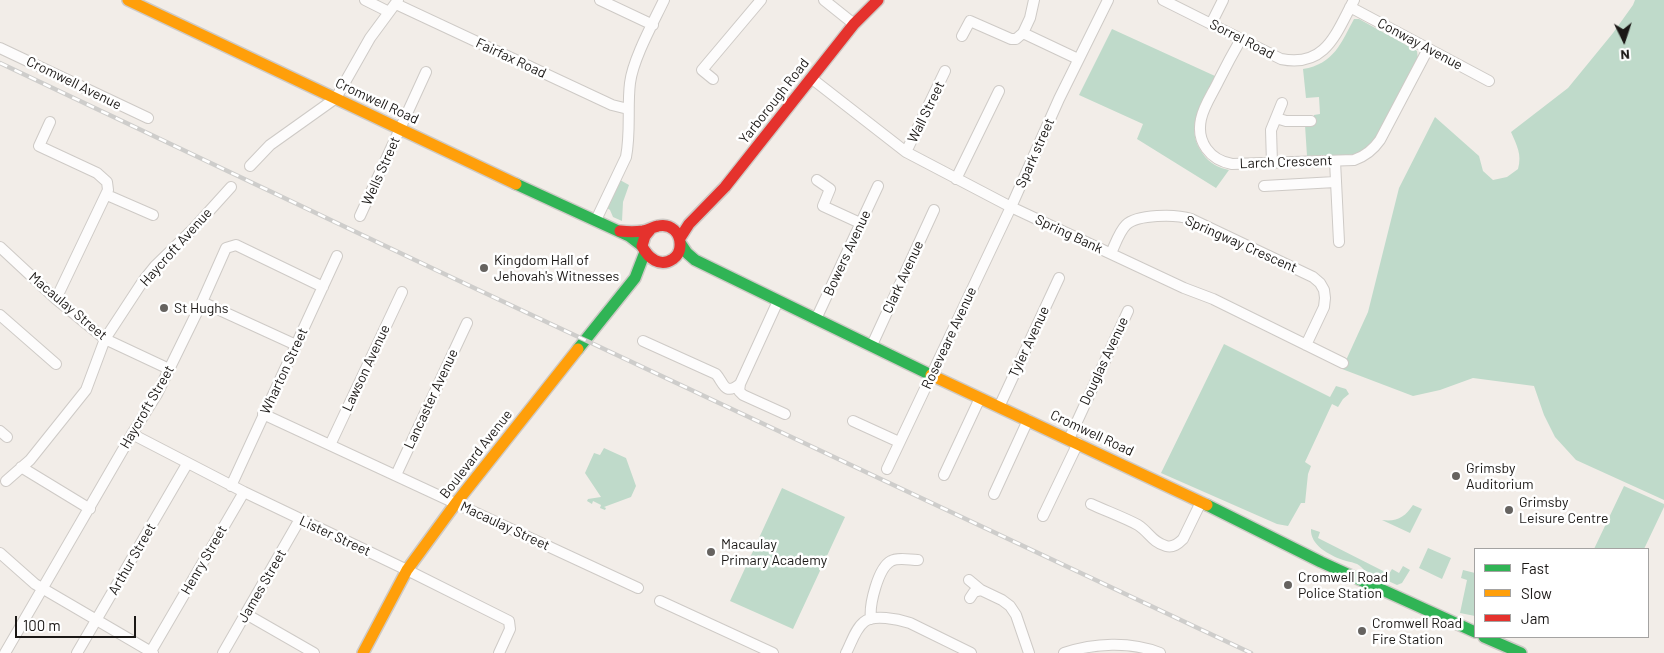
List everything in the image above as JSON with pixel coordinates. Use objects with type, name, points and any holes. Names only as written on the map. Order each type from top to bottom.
[{"type":"street","name":"Cromwell Road","points":[[128,0],[596,220],[629,236],[644,249]]},
{"type":"street","name":"Fairfax Road","points":[[365,0],[394,6],[612,105],[628,109]]},
{"type":"street","points":[[600,0],[652,25]]},
{"type":"street","points":[[596,220],[626,157],[630,81],[664,0]]},
{"type":"street","points":[[712,79],[702,70],[760,0]]},
{"type":"street","points":[[824,0],[854,24]]},
{"type":"street","name":"Yarborough Road","points":[[680,241],[685,228],[725,187],[854,24],[878,0]]},
{"type":"street","points":[[962,36],[970,21],[1011,39],[1016,39],[1023,33],[1030,18],[1034,0]]},
{"type":"street","name":"Spark street","points":[[1011,207],[1059,99],[1108,0]]},
{"type":"street","name":"Sorrel Road","points":[[1163,0],[1240,39],[1281,58],[1292,61],[1311,59],[1326,49],[1352,4]]},
{"type":"street","points":[[1211,24],[1223,0]]},
{"type":"street","name":"Conway Avenue","points":[[1352,4],[1428,49],[1489,81]]},
{"type":"street","points":[[250,166],[270,145],[336,98],[370,38],[394,6]]},
{"type":"street","points":[[1023,33],[1078,59]]},
{"type":"street","name":"Larch Crescent","points":[[1240,39],[1204,110],[1200,126],[1201,139],[1206,150],[1226,163],[1335,161],[1354,160],[1364,157],[1373,150],[1380,140],[1428,49]]},
{"type":"street","name":"Cromwell Avenue","points":[[0,48],[148,118]]},
{"type":"street","name":"Wells Street","points":[[360,216],[426,72]]},
{"type":"street","name":"Wall Street","points":[[906,152],[945,72]]},
{"type":"street","name":"Spring Bank","points":[[811,78],[906,152],[956,179],[1011,207],[1184,288],[1213,299],[1343,363]]},
{"type":"street","points":[[956,179],[999,91]]},
{"type":"street","points":[[1272,163],[1271,130],[1282,103]]},
{"type":"street","points":[[1276,118],[1286,121],[1311,121]]},
{"type":"street","points":[[50,122],[39,146],[98,173],[107,182],[108,190],[56,299]]},
{"type":"street","points":[[1335,161],[1339,242]]},
{"type":"street","points":[[817,180],[830,189],[823,206],[860,223]]},
{"type":"street","points":[[1264,186],[1335,182]]},
{"type":"street","name":"Bowers Avenue","points":[[816,319],[878,186]]},
{"type":"street","name":"Haycroft Avenue","points":[[6,481],[30,460],[86,390],[105,340],[143,281],[231,187]]},
{"type":"street","points":[[107,195],[153,215]]},
{"type":"street","name":"Roseveare Avenue","points":[[887,469],[1011,207]]},
{"type":"street","name":"Clark Avenue","points":[[872,345],[934,210]]},
{"type":"street","name":"Springway Crescent","points":[[1111,253],[1124,227],[1131,221],[1139,218],[1180,216],[1191,219],[1281,261],[1313,277],[1324,290],[1326,298],[1324,308],[1306,345]]},
{"type":"street","points":[[663,225],[670,227],[676,232],[680,241],[680,250],[673,259],[661,263],[649,258],[644,249],[645,236],[656,226],[663,225],[678,224],[693,220]]},
{"type":"street","name":"Cromwell Road","points":[[614,230],[650,230]]},
{"type":"street","name":"Cromwell Road","points":[[680,241],[687,253],[696,260],[778,301],[1201,502],[1321,562],[1474,632]]},
{"type":"street","name":"Haycroft Street","points":[[4,653],[157,394],[202,302],[224,251],[236,245],[323,287]]},
{"type":"street","name":"Macaulay Street","points":[[0,247],[56,299],[105,340],[169,370]]},
{"type":"street","name":"Boulevard Avenue","points":[[363,653],[407,570],[456,503],[629,285],[639,270],[644,249]]},
{"type":"street","name":"Wharton Street","points":[[231,486],[337,256]]},
{"type":"street","name":"Cromwell Road","points":[[673,259],[696,260]]},
{"type":"street","name":"Boulevard Avenue","points":[[629,285],[644,272],[661,263]]},
{"type":"street","name":"Tyler Avenue","points":[[999,406],[1059,278]]},
{"type":"street","name":"Lawson Avenue","points":[[330,445],[402,292]]},
{"type":"street","points":[[778,301],[740,384],[739,391],[785,414]]},
{"type":"street","points":[[202,302],[296,345]]},
{"type":"street","name":"Douglas Avenue","points":[[1043,516],[1128,311]]},
{"type":"street","points":[[0,315],[56,364]]},
{"type":"street","name":"Lancaster Avenue","points":[[396,475],[467,323]]},
{"type":"street","points":[[643,341],[716,374],[721,384],[727,388],[734,389],[740,384]]},
{"type":"street","points":[[944,475],[980,398]]},
{"type":"street","name":"Macaulay Street","points":[[263,414],[638,588]]},
{"type":"street","points":[[994,494],[1028,420]]},
{"type":"street","points":[[853,421],[899,442]]},
{"type":"street","name":"Lister Street","points":[[132,434],[231,486],[509,621],[510,629],[499,653]]},
{"type":"street","name":"Arthur Street","points":[[77,653],[188,464]]},
{"type":"street","points":[[21,467],[90,509]]},
{"type":"street","name":"Henry Street","points":[[151,653],[244,492]]},
{"type":"street","points":[[1091,504],[1138,526],[1152,539],[1167,546],[1174,546],[1183,539],[1201,502]]},
{"type":"street","name":"James Street","points":[[223,653],[300,519]]},
{"type":"street","points":[[0,553],[42,589],[151,653]]},
{"type":"street","points":[[871,619],[871,600],[888,564],[896,560],[918,560]]},
{"type":"street","points":[[968,580],[981,590],[1010,606],[1016,615],[1029,653]]},
{"type":"street","points":[[970,598],[974,592],[981,590]]},
{"type":"street","points":[[660,601],[773,653]]},
{"type":"street","points":[[246,614],[314,653]]},
{"type":"street","points":[[846,653],[864,621],[892,619],[905,621],[970,653]]},
{"type":"street","points":[[1486,638],[1520,653]]},
{"type":"street","points":[[1064,653],[1091,646],[1123,645],[1160,653]]},
{"type":"green space","points":[[1635,0],[1664,0],[1664,500],[1576,460],[1555,437],[1544,415],[1534,386],[1473,378],[1440,390],[1413,396],[1342,369],[1368,312],[1399,188],[1435,117],[1479,156],[1483,171],[1493,180],[1507,177],[1518,169],[1519,164],[1518,150],[1511,132],[1568,88],[1613,33]]},
{"type":"green space","points":[[1354,19],[1359,19],[1417,51],[1418,59],[1375,142],[1361,153],[1307,156],[1305,125],[1314,124],[1314,115],[1320,114],[1319,97],[1306,98],[1303,69],[1314,66],[1329,57],[1340,44]]},
{"type":"green space","points":[[1112,29],[1215,76],[1197,115],[1195,134],[1197,144],[1205,157],[1214,165],[1229,170],[1216,188],[1137,139],[1143,124],[1079,95]]},
{"type":"green space","points":[[620,180],[629,185],[623,202],[622,221],[613,217],[607,208]]},
{"type":"green space","points":[[1224,344],[1330,397],[1336,386],[1346,389],[1349,394],[1338,407],[1332,404],[1305,462],[1311,466],[1308,474],[1305,503],[1301,503],[1288,526],[1277,524],[1161,473]]},
{"type":"green space","points":[[604,448],[626,458],[636,486],[631,497],[604,507],[606,508],[605,510],[600,508],[601,505],[593,501],[592,504],[587,501],[588,499],[601,497],[585,473],[594,453],[600,455]]},
{"type":"green space","points":[[1624,486],[1664,504],[1644,548],[1594,548]]},
{"type":"green space","points":[[782,488],[845,517],[793,629],[730,601]]},
{"type":"green space","points":[[1413,505],[1422,509],[1410,533],[1382,520],[1400,518]]},
{"type":"green space","points":[[1311,529],[1320,532],[1318,538],[1389,574],[1392,569],[1399,573],[1403,566],[1410,570],[1402,583],[1397,585],[1364,570],[1357,564],[1343,560],[1321,549],[1314,540]]},
{"type":"green space","points":[[1428,548],[1451,558],[1442,579],[1419,568]]},
{"type":"green space","points":[[1463,570],[1474,573],[1474,616],[1460,613],[1467,580],[1461,578]]},
{"type":"railway","points":[[0,63],[1251,653]]},
{"type":"traffic: fast","points":[[516,184],[629,236],[642,246]]},
{"type":"traffic: fast","points":[[681,244],[695,260],[931,375]]},
{"type":"traffic: fast","points":[[578,349],[635,278],[645,252]]},
{"type":"traffic: fast","points":[[1207,505],[1321,562],[1474,632]]},
{"type":"traffic: fast","points":[[1486,638],[1521,653]]},
{"type":"traffic: slow","points":[[128,0],[516,184]]},
{"type":"traffic: slow","points":[[363,653],[407,570],[456,503],[578,349]]},
{"type":"traffic: slow","points":[[931,375],[1207,505]]},
{"type":"traffic: jam","points":[[680,238],[689,224],[725,187],[854,24],[878,0]]},
{"type":"traffic: jam","points":[[620,231],[643,231],[663,225],[671,228],[677,233],[680,241],[679,252],[673,259],[668,262],[659,262],[651,258],[642,246],[645,236],[650,230]]},
{"type":"place","name":"Kingdom Hall of Jehovah's Witnesses","points":[[484,268]]},
{"type":"place","name":"St Hughs","points":[[164,308]]},
{"type":"place","name":"Grimsby Auditorium","points":[[1456,476]]},
{"type":"place","name":"Grimsby Leisure Centre","points":[[1509,510]]},
{"type":"place","name":"Macaulay Primary Academy","points":[[711,552]]},
{"type":"place","name":"Cromwell Road Police Station","points":[[1288,585]]},
{"type":"place","name":"Cromwell Road Fire Station","points":[[1362,631]]}]
